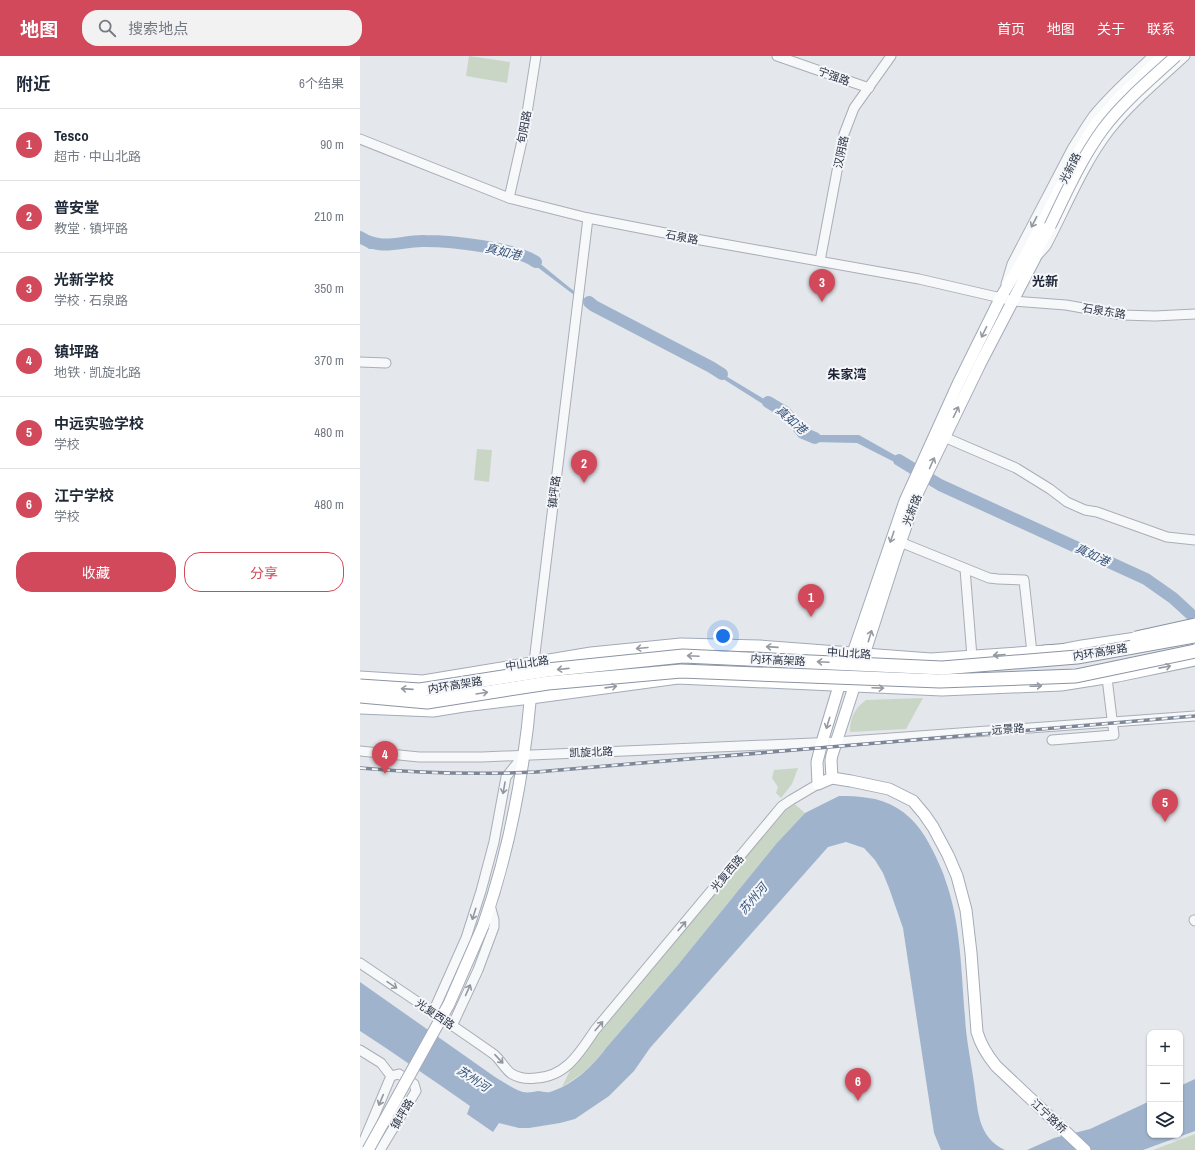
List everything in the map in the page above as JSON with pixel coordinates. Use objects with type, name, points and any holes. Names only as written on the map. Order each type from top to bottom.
[{"type":"highway","points":[[1045,652],[1074,650],[1194,630]]},
{"type":"highway","name":"内环高架路","points":[[360,686],[420,690],[547,670],[683,656],[942,668],[1077,657],[1194,630]]},
{"type":"highway","name":"内环高架路","points":[[360,696],[427,702],[548,683],[681,671],[940,681],[1076,676],[1195,651]]},
{"type":"main road","name":"光新路","points":[[935,446],[944,437],[1035,258],[1046,224],[1077,154],[1096,124],[1117,100],[1163,56]]},
{"type":"main road","name":"光新路","points":[[832,778],[830,760],[854,687],[859,654],[900,514],[935,446],[1001,298],[1083,159],[1103,129],[1123,106],[1179,57]]},
{"type":"main road","name":"光新路","points":[[818,784],[817,762],[839,686],[859,654],[917,494],[920,477]]},
{"type":"main road","name":"中山北路","points":[[360,677],[423,681],[591,653],[681,644],[758,646],[931,659],[1045,652],[1194,630]]},
{"type":"main road","points":[[360,708],[433,711],[678,678],[942,690],[1061,685],[1107,678],[1195,660]]},
{"type":"main road","name":"镇坪路","points":[[368,1150],[449,1004],[483,926],[508,845],[524,755],[534,662]]},
{"type":"main road","name":"光复西路","points":[[818,784],[832,778]]},
{"type":"main road","name":"江宁路桥","points":[[832,778],[889,789],[913,801],[933,827],[957,876],[964,903],[971,952],[977,1032],[980,1043],[986,1055],[1085,1150]]},
{"type":"street","name":"旬阳路","points":[[509,198],[524,132],[536,56]]},
{"type":"street","name":"宁强路","points":[[776,56],[869,88]]},
{"type":"street","name":"汉阴路","points":[[820,261],[844,134],[854,108],[891,56]]},
{"type":"street","name":"光新路","points":[[1001,298],[1012,264],[1072,149],[1105,102],[1153,56]]},
{"type":"street","name":"光新路","points":[[1035,258],[1046,246],[1089,161],[1109,131],[1179,57]]},
{"type":"street","name":"石泉路","points":[[360,139],[509,198],[588,218],[919,279],[1014,301]]},
{"type":"street","name":"镇坪路","points":[[534,662],[588,218]]},
{"type":"street","name":"石泉东路","points":[[1014,301],[1066,305],[1122,315],[1155,316],[1195,314]]},
{"type":"street","points":[[360,362],[386,363]]},
{"type":"street","points":[[944,437],[1016,468],[1050,489],[1067,502],[1085,510],[1097,512],[1167,537],[1195,540]]},
{"type":"street","points":[[900,542],[989,578],[1024,580],[1032,653]]},
{"type":"street","points":[[965,569],[972,657]]},
{"type":"street","points":[[1052,740],[1114,735],[1107,678]]},
{"type":"street","name":"远景路","points":[[822,742],[1195,716]]},
{"type":"street","name":"凯旋北路","points":[[360,751],[419,757],[482,757],[822,742]]},
{"type":"street","points":[[433,1012],[458,956],[481,891],[494,842],[506,777],[524,755]]},
{"type":"street","name":"光复西路","points":[[360,963],[494,1054],[512,1074],[525,1078],[549,1076],[560,1071],[576,1056],[595,1030],[782,806],[818,784]]},
{"type":"street","points":[[452,1026],[478,970],[494,927],[494,920],[490,905]]},
{"type":"street","points":[[360,1050],[381,1063],[391,1076]]},
{"type":"street","name":"镇坪路","points":[[360,1150],[391,1076],[398,1074],[414,1084],[416,1091],[380,1150]]},
{"type":"green space","points":[[469,56],[510,62],[507,83],[466,76]]},
{"type":"green space","points":[[477,449],[492,450],[489,482],[474,480]]},
{"type":"green space","points":[[923,698],[906,729],[850,732],[851,722],[856,710],[866,700]]},
{"type":"green space","points":[[798,768],[792,784],[781,798],[776,793],[778,787],[772,778],[774,770]]},
{"type":"green space","points":[[791,801],[805,813],[776,844],[677,966],[596,1060],[581,1074],[562,1087],[577,1056]]},
{"type":"green space","points":[[1195,1134],[1195,1150],[1153,1150]]},
{"type":"water","points":[[360,237],[371,245],[392,245],[413,242],[466,241],[507,248],[532,257],[599,309],[711,367],[782,410],[800,430],[816,435],[859,435],[914,466],[912,471],[857,443],[813,442],[800,437],[782,416],[709,370],[598,313],[524,257],[506,251],[466,244],[454,246],[417,246],[393,249],[369,249],[360,242]]},
{"type":"water","name":"苏州河","points":[[839,796],[876,799],[890,804],[904,812],[920,830],[936,857],[950,896],[957,930],[966,1034],[980,1121],[989,1138],[1005,1150],[941,1150],[934,1133],[903,928],[883,873],[875,860],[864,848],[846,842],[828,847],[650,1048],[634,1071],[609,1096],[575,1119],[529,1128],[519,1128],[499,1123],[493,1132],[467,1114],[470,1106],[360,1031],[360,982],[495,1077],[519,1091],[548,1092],[567,1085],[589,1068],[677,966],[776,844],[805,813]]},
{"type":"water","points":[[1195,1079],[1195,1131],[1183,1135],[1183,1102],[1183,1085]]},
{"type":"water","points":[[1147,1102],[1147,1138],[1176,1138],[1143,1150],[1027,1150],[1054,1138],[1090,1129]]},
{"type":"waterway","name":"真如港","points":[[360,237],[377,244],[385,245],[425,241],[483,246],[514,253],[527,257],[536,262]]},
{"type":"waterway","name":"真如港","points":[[589,302],[722,374]]},
{"type":"waterway","name":"真如港","points":[[768,402],[785,412],[803,433],[815,438]]},
{"type":"waterway","name":"真如港","points":[[899,460],[940,485],[1146,579],[1173,598],[1195,618]]},
{"type":"railway","points":[[360,768],[448,773],[536,772],[1195,716]]},
{"type":"place","name":"光新学校","points":[[822,302]]},
{"type":"place","name":"普安堂","points":[[584,483]]},
{"type":"place","name":"Tesco","points":[[811,617]]},
{"type":"place","name":"镇坪路","points":[[385,774]]},
{"type":"place","name":"中远实验学校","points":[[1165,822]]},
{"type":"place","name":"江宁学校","points":[[858,1101]]},
{"type":"district","name":"光新","points":[[1045,281]]},
{"type":"district","name":"朱家湾","points":[[847,374]]}]
